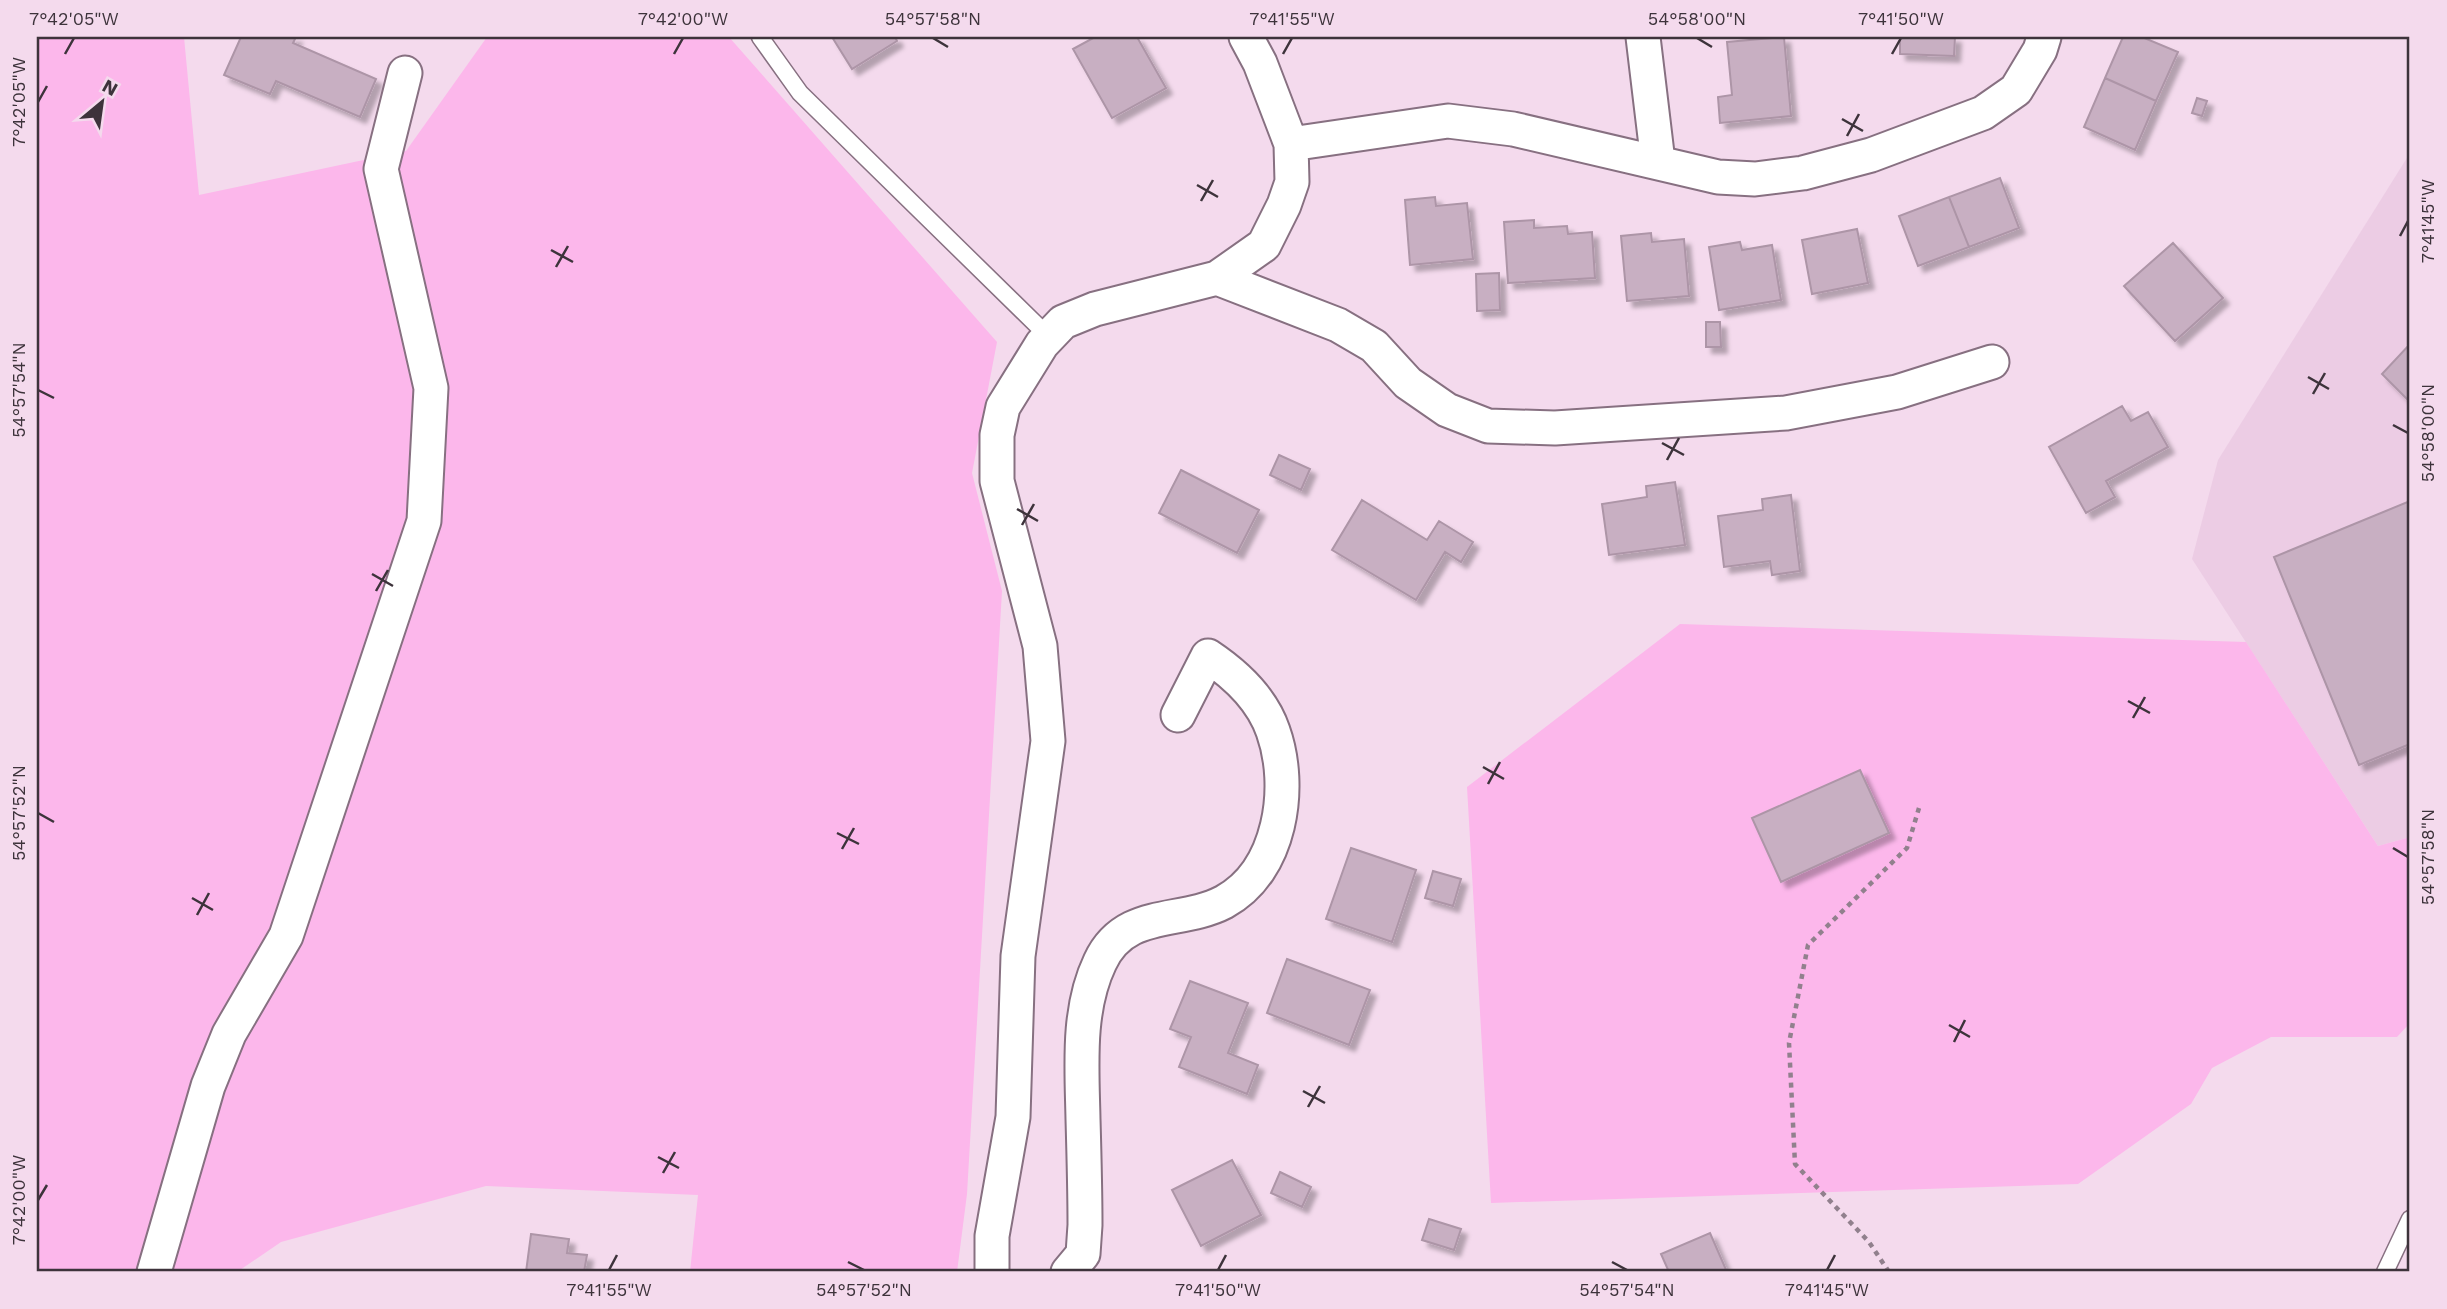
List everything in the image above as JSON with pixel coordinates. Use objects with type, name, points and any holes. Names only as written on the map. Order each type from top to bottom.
[{"type":"street","points":[[992,1272],[992,1236],[1013,1117],[1018,956],[1048,741],[1040,646],[997,481],[997,435],[1003,407],[1023,372],[1063,322],[1096,309],[1217,278],[1264,245],[1292,182],[1291,144],[1260,63],[1246,37]]},
{"type":"street","points":[[1643,37],[1658,162]]},
{"type":"street","points":[[1291,144],[1448,121],[1513,129],[1718,177],[1755,179],[1803,173],[1871,155],[1983,113],[2016,89],[2040,50],[2044,37]]},
{"type":"street","points":[[155,1272],[208,1086],[229,1034],[286,936],[424,521],[431,388],[381,169],[405,73]]},
{"type":"street","points":[[1217,278],[1338,325],[1374,346],[1408,383],[1447,410],[1488,426],[1555,428],[1786,413],[1897,392],[1992,362]]},
{"type":"street","points":[[1068,1272],[1083,1254],[1086,1225],[1081,1052],[1087,997],[1101,960],[1120,933],[1150,920],[1196,911],[1224,901],[1249,882],[1272,848],[1282,809],[1281,765],[1273,730],[1251,692],[1225,667],[1208,656],[1178,715]]},
{"type":"lane","points":[[760,37],[800,93],[1049,337]]},
{"type":"lane","points":[[2385,1272],[2410,1219]]},
{"type":"path","points":[[1889,1272],[1869,1242],[1795,1164],[1789,1043],[1808,945],[1907,848],[1919,808]]},
{"type":"shaded area","points":[[37,37],[184,37],[199,195],[406,151],[487,37],[729,37],[997,342],[972,473],[1002,591],[967,1194],[957,1272],[690,1272],[698,1195],[486,1186],[281,1242],[237,1272],[37,1272]]},
{"type":"shaded area","points":[[2410,153],[2410,837],[2378,846],[2192,559],[2218,460]]},
{"type":"shaded area","points":[[1680,624],[2246,642],[2378,846],[2410,837],[2410,1023],[2397,1037],[2271,1037],[2212,1068],[2191,1104],[2078,1184],[1491,1203],[1467,787]]},
{"type":"building","points":[[241,37],[296,37],[293,43],[376,79],[360,117],[276,81],[270,94],[224,75]]},
{"type":"building","points":[[832,37],[895,37],[897,41],[852,69]]},
{"type":"building","points":[[1095,37],[1137,37],[1166,88],[1112,118],[1073,49]]},
{"type":"building","points":[[1784,37],[1791,116],[1720,123],[1718,97],[1732,95],[1727,42]]},
{"type":"building","points":[[1900,37],[1955,37],[1954,56],[1900,54]]},
{"type":"building","points":[[2123,37],[2142,37],[2178,52],[2156,101],[2105,78]]},
{"type":"building","points":[[2105,78],[2156,101],[2135,150],[2084,127]]},
{"type":"building","points":[[2197,98],[2207,101],[2202,116],[2192,113]]},
{"type":"building","points":[[2000,178],[2019,228],[1969,247],[1949,197]]},
{"type":"building","points":[[1435,197],[1436,206],[1467,203],[1473,259],[1410,265],[1405,200]]},
{"type":"building","points":[[1949,197],[1969,247],[1918,266],[1899,216]]},
{"type":"building","points":[[1534,220],[1534,228],[1567,226],[1568,234],[1592,232],[1595,278],[1508,283],[1504,222]]},
{"type":"building","points":[[1857,229],[1868,283],[1812,294],[1802,240]]},
{"type":"building","points":[[1651,233],[1652,242],[1684,239],[1689,296],[1627,301],[1621,236]]},
{"type":"building","points":[[1740,242],[1742,250],[1772,245],[1781,300],[1719,310],[1709,247]]},
{"type":"building","points":[[2173,243],[2223,298],[2175,341],[2124,286]]},
{"type":"building","points":[[1499,273],[1500,310],[1477,311],[1476,274]]},
{"type":"building","points":[[1706,322],[1720,322],[1721,347],[1706,347]]},
{"type":"building","points":[[2410,344],[2410,402],[2382,374]]},
{"type":"building","points":[[2122,406],[2131,421],[2148,412],[2168,447],[2106,481],[2115,497],[2086,513],[2049,447]]},
{"type":"building","points":[[1279,455],[1310,469],[1301,490],[1270,475]]},
{"type":"building","points":[[1181,470],[1259,510],[1237,553],[1159,513]]},
{"type":"building","points":[[1675,482],[1685,545],[1609,555],[1602,504],[1647,497],[1646,486]]},
{"type":"building","points":[[1791,495],[1800,571],[1772,575],[1770,561],[1724,567],[1718,516],[1763,510],[1762,499]]},
{"type":"building","points":[[1362,500],[1427,540],[1439,521],[1473,542],[1461,562],[1445,552],[1416,600],[1332,550]]},
{"type":"building","points":[[2410,501],[2410,744],[2359,765],[2274,557]]},
{"type":"building","points":[[1860,770],[1889,833],[1781,882],[1752,818]]},
{"type":"building","points":[[1351,848],[1416,870],[1392,942],[1326,919]]},
{"type":"building","points":[[1433,871],[1461,879],[1453,906],[1425,898]]},
{"type":"building","points":[[1287,959],[1370,990],[1349,1045],[1267,1013]]},
{"type":"building","points":[[1190,981],[1248,1003],[1228,1053],[1258,1065],[1247,1094],[1179,1067],[1191,1037],[1170,1029]]},
{"type":"building","points":[[1232,1160],[1261,1215],[1201,1246],[1172,1190]]},
{"type":"building","points":[[1280,1172],[1311,1187],[1302,1207],[1271,1193]]},
{"type":"building","points":[[1429,1219],[1461,1229],[1454,1250],[1422,1240]]},
{"type":"building","points":[[1710,1233],[1727,1272],[1669,1272],[1661,1254]]},
{"type":"building","points":[[531,1234],[569,1239],[567,1253],[587,1255],[584,1272],[526,1272]]}]
